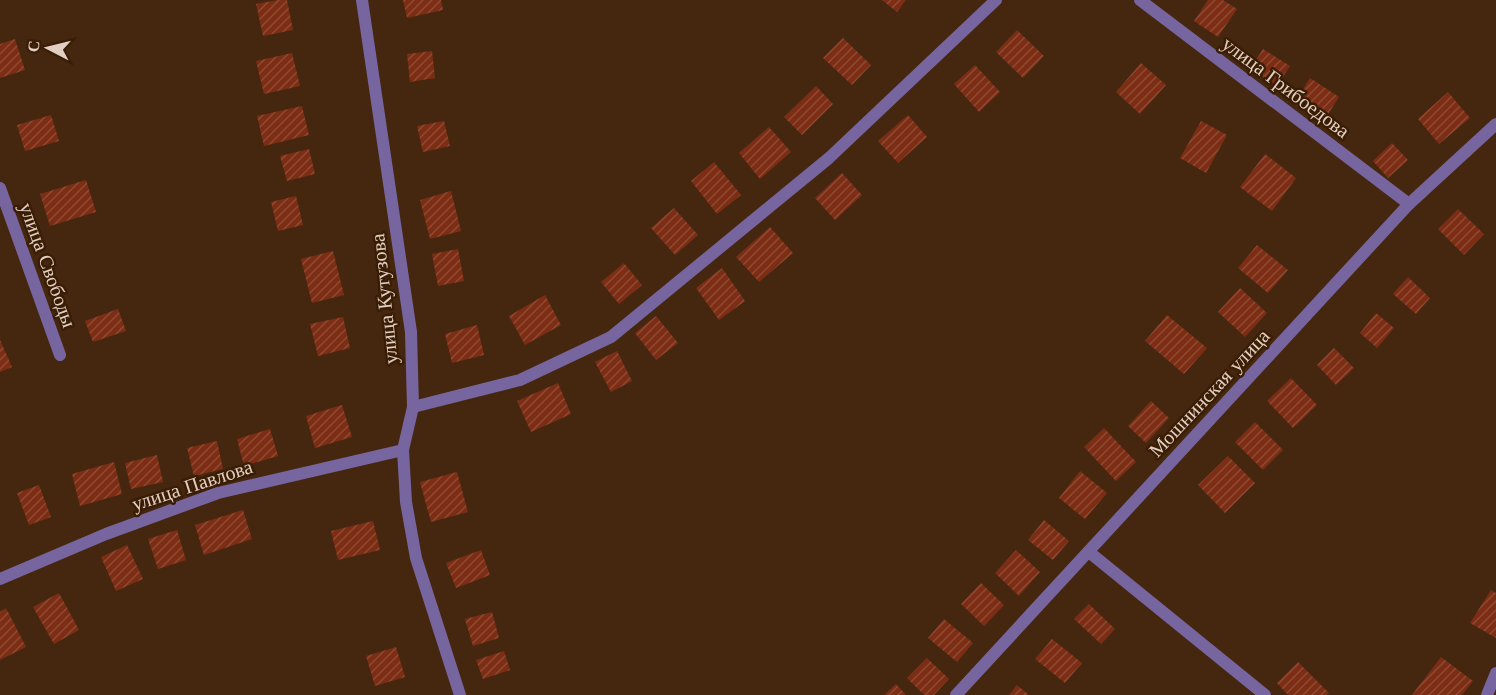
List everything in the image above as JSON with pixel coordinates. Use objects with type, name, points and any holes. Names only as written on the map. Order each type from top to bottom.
[{"type":"street","name":"улица Кутузова","points":[[362,0],[411,332],[412,407],[403,450],[406,502],[416,558],[460,695]]},
{"type":"street","points":[[412,407],[520,380],[611,337],[829,158],[996,0]]},
{"type":"street","name":"улица Грибоедова","points":[[1140,0],[1409,204]]},
{"type":"street","name":"Мошнинская улица","points":[[956,695],[1409,204],[1496,124]]},
{"type":"street","name":"улица Свободы","points":[[0,189],[60,355]]},
{"type":"street","name":"улица Павлова","points":[[0,579],[106,534],[218,493],[403,450]]},
{"type":"street","points":[[1089,552],[1265,695]]},
{"type":"street","points":[[1487,695],[1496,673]]},
{"type":"building","points":[[287,0],[293,30],[263,36],[256,4]]},
{"type":"building","points":[[403,0],[441,0],[443,10],[407,18]]},
{"type":"building","points":[[882,0],[906,0],[897,12]]},
{"type":"building","points":[[1208,0],[1223,0],[1237,9],[1218,37],[1194,21]]},
{"type":"building","points":[[1017,30],[1044,56],[1023,78],[996,52]]},
{"type":"building","points":[[843,38],[871,65],[852,85],[823,58]]},
{"type":"building","points":[[15,39],[25,70],[0,78],[0,44]]},
{"type":"building","points":[[1263,49],[1290,66],[1277,86],[1250,69]]},
{"type":"building","points":[[432,51],[435,78],[410,82],[407,54]]},
{"type":"building","points":[[292,53],[300,86],[264,94],[256,61]]},
{"type":"building","points":[[1141,63],[1166,85],[1140,114],[1116,92]]},
{"type":"building","points":[[975,65],[1000,92],[979,112],[954,84]]},
{"type":"building","points":[[1310,78],[1339,97],[1323,122],[1294,104]]},
{"type":"building","points":[[816,86],[833,104],[802,135],[784,117]]},
{"type":"building","points":[[1448,92],[1470,118],[1439,144],[1418,119]]},
{"type":"building","points":[[302,106],[309,135],[264,146],[257,116]]},
{"type":"building","points":[[51,115],[59,141],[25,151],[17,125]]},
{"type":"building","points":[[908,115],[927,137],[898,163],[878,141]]},
{"type":"building","points":[[444,121],[450,146],[423,152],[417,126]]},
{"type":"building","points":[[1201,121],[1227,135],[1206,173],[1180,158]]},
{"type":"building","points":[[769,127],[791,152],[760,179],[739,153]]},
{"type":"building","points":[[1392,143],[1408,160],[1388,178],[1373,161]]},
{"type":"building","points":[[309,149],[315,174],[287,181],[280,156]]},
{"type":"building","points":[[1265,154],[1296,178],[1272,211],[1240,187]]},
{"type":"building","points":[[714,162],[741,195],[717,214],[691,181]]},
{"type":"building","points":[[842,173],[862,195],[835,220],[815,198]]},
{"type":"building","points":[[86,180],[96,212],[50,226],[40,194]]},
{"type":"building","points":[[451,191],[461,231],[430,239],[420,200]]},
{"type":"building","points":[[296,196],[303,225],[278,231],[271,202]]},
{"type":"building","points":[[674,208],[698,235],[675,255],[651,228]]},
{"type":"building","points":[[1458,209],[1484,234],[1464,255],[1438,229]]},
{"type":"building","points":[[770,227],[793,253],[759,282],[736,257]]},
{"type":"building","points":[[1257,245],[1288,270],[1268,293],[1238,268]]},
{"type":"building","points":[[458,249],[464,281],[438,286],[432,254]]},
{"type":"building","points":[[333,251],[344,295],[312,303],[301,259]]},
{"type":"building","points":[[624,263],[642,285],[619,304],[601,282]]},
{"type":"building","points":[[722,268],[745,301],[719,320],[696,288]]},
{"type":"building","points":[[1408,277],[1430,298],[1416,314],[1393,294]]},
{"type":"building","points":[[1240,288],[1267,313],[1245,337],[1218,312]]},
{"type":"building","points":[[545,295],[561,325],[525,345],[509,316]]},
{"type":"building","points":[[118,309],[126,331],[93,342],[85,321]]},
{"type":"building","points":[[1376,313],[1394,328],[1377,348],[1360,333]]},
{"type":"building","points":[[1167,315],[1207,348],[1184,374],[1145,341]]},
{"type":"building","points":[[656,316],[678,343],[656,360],[635,333]]},
{"type":"building","points":[[343,317],[350,348],[318,356],[310,324]]},
{"type":"building","points":[[477,325],[484,355],[452,363],[445,334]]},
{"type":"building","points":[[0,340],[12,367],[0,372]]},
{"type":"building","points":[[1334,348],[1354,368],[1336,385],[1317,365]]},
{"type":"building","points":[[617,351],[632,381],[611,392],[595,362]]},
{"type":"building","points":[[1291,378],[1317,405],[1293,428],[1267,401]]},
{"type":"building","points":[[558,383],[571,414],[531,432],[517,401]]},
{"type":"building","points":[[1151,401],[1169,418],[1146,443],[1128,426]]},
{"type":"building","points":[[342,405],[352,437],[315,448],[306,416]]},
{"type":"building","points":[[1255,422],[1283,450],[1263,470],[1235,442]]},
{"type":"building","points":[[1104,428],[1136,462],[1116,481],[1084,447]]},
{"type":"building","points":[[270,429],[278,456],[244,466],[237,439]]},
{"type":"building","points":[[217,441],[223,469],[194,476],[187,448]]},
{"type":"building","points":[[157,455],[163,482],[131,489],[125,463]]},
{"type":"building","points":[[1228,456],[1255,483],[1225,513],[1198,485]]},
{"type":"building","points":[[114,462],[122,494],[80,506],[72,474]]},
{"type":"building","points":[[1080,471],[1107,493],[1085,519],[1059,498]]},
{"type":"building","points":[[457,472],[468,512],[431,522],[420,482]]},
{"type":"building","points":[[39,485],[51,517],[29,525],[17,493]]},
{"type":"building","points":[[243,510],[252,539],[204,555],[195,525]]},
{"type":"building","points":[[1044,520],[1069,541],[1053,560],[1028,540]]},
{"type":"building","points":[[373,521],[380,550],[338,560],[331,531]]},
{"type":"building","points":[[177,530],[186,560],[158,569],[148,539]]},
{"type":"building","points":[[127,545],[143,579],[116,591],[101,557]]},
{"type":"building","points":[[481,550],[490,575],[456,588],[446,563]]},
{"type":"building","points":[[1016,550],[1040,572],[1019,596],[995,573]]},
{"type":"building","points":[[981,583],[1004,605],[984,626],[961,604]]},
{"type":"building","points":[[1491,590],[1496,593],[1496,638],[1470,623]]},
{"type":"building","points":[[59,593],[79,630],[54,644],[33,607]]},
{"type":"building","points":[[1089,604],[1115,629],[1101,644],[1074,619]]},
{"type":"building","points":[[6,608],[26,647],[0,660],[0,612]]},
{"type":"building","points":[[492,612],[499,638],[473,646],[465,619]]},
{"type":"building","points":[[944,619],[973,643],[957,662],[928,638]]},
{"type":"building","points":[[1052,639],[1082,663],[1065,683],[1035,659]]},
{"type":"building","points":[[396,647],[405,677],[375,686],[366,656]]},
{"type":"building","points":[[504,651],[510,670],[483,679],[476,660]]},
{"type":"building","points":[[1441,657],[1473,681],[1462,695],[1412,695]]},
{"type":"building","points":[[927,658],[949,679],[934,695],[924,695],[907,678]]},
{"type":"building","points":[[1298,662],[1329,693],[1327,695],[1288,695],[1277,683]]},
{"type":"building","points":[[896,684],[906,695],[884,695]]},
{"type":"building","points":[[1017,685],[1029,695],[1009,695]]}]
